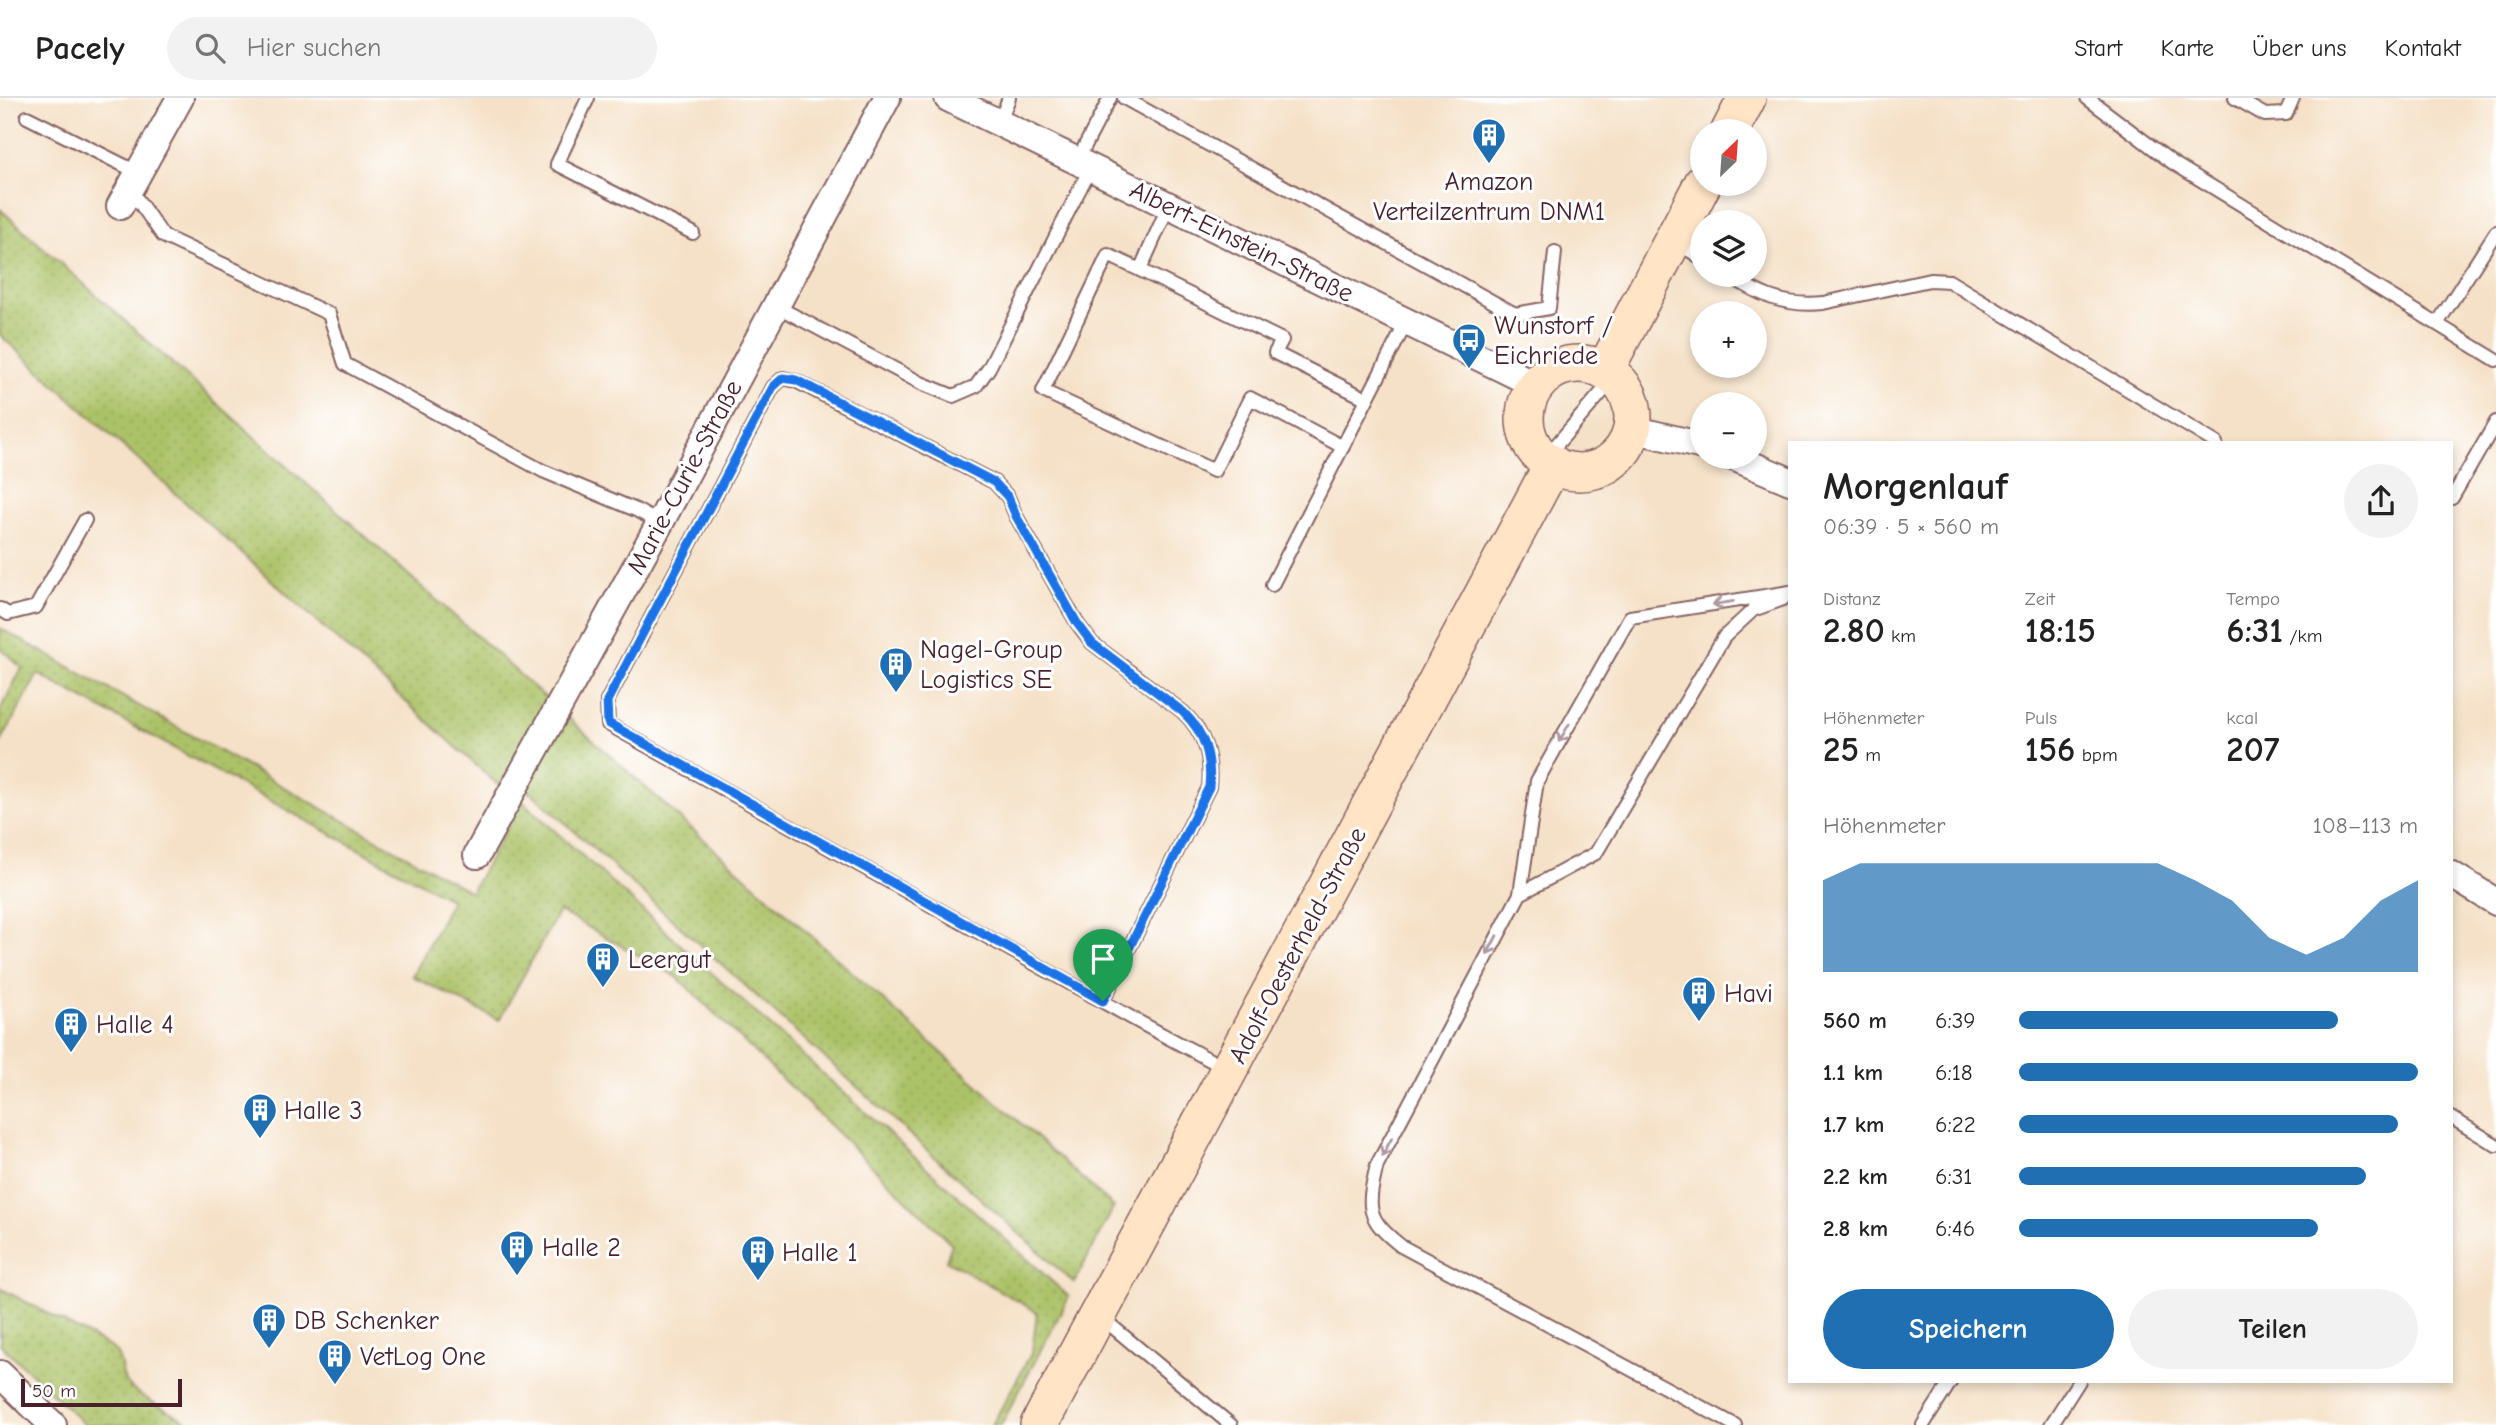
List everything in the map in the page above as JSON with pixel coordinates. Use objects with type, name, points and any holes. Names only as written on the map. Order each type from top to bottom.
[{"type":"street","points":[[130,189],[180,98]]},
{"type":"street","name":"Marie-Curie-Straße","points":[[477,855],[660,523],[887,98]]},
{"type":"street","name":"Albert-Einstein-Straße","points":[[948,98],[1536,385]]},
{"type":"street","points":[[1736,119],[1747,98]]},
{"type":"street","points":[[1610,373],[1688,250],[1700,196]]},
{"type":"street","points":[[1580,363],[1610,373],[1625,388],[1633,415],[1632,429],[1621,451],[1616,458],[1602,467],[1585,471],[1569,470],[1549,462],[1534,447],[1527,432],[1525,416],[1528,400],[1536,385],[1559,368],[1580,363]]},
{"type":"street","points":[[1632,429],[1690,443]]},
{"type":"street","name":"Adolf-Oesterheld-Straße","points":[[1039,1425],[1230,1070],[1549,462]]},
{"type":"street","points":[[1762,469],[1788,480]]},
{"type":"street","points":[[2453,876],[2496,902]]},
{"type":"street","points":[[0,1374],[48,1424]]},
{"type":"lane","points":[[588,98],[557,164],[693,233]]},
{"type":"lane","points":[[999,123],[1009,98]]},
{"type":"lane","points":[[776,306],[921,383],[953,396],[976,386],[989,368],[1084,164],[1110,98]]},
{"type":"lane","points":[[1124,98],[1515,314],[1549,308],[1555,252]]},
{"type":"lane","points":[[2087,98],[2173,163],[2496,360]]},
{"type":"lane","points":[[2235,98],[2265,115],[2286,114],[2293,98]]},
{"type":"lane","points":[[27,117],[130,189],[163,236],[329,314],[345,364],[543,471],[636,510],[660,523]]},
{"type":"lane","points":[[1140,270],[1169,205]]},
{"type":"lane","points":[[2437,324],[2496,232]]},
{"type":"lane","points":[[1343,447],[1250,398],[1214,471],[1043,391],[1108,255],[1282,340],[1275,353],[1367,399]]},
{"type":"lane","points":[[1750,287],[1794,305],[1805,305],[1930,280],[1949,281],[2213,441]]},
{"type":"lane","points":[[1272,585],[1408,321]]},
{"type":"lane","points":[[1549,462],[1610,373]]},
{"type":"lane","points":[[1103,1001],[1209,787],[1211,768],[1206,744],[1195,723],[1183,712],[1092,643],[1077,623],[1016,516],[1008,497],[994,482],[796,380],[783,378],[773,387],[607,701],[608,723],[1103,1001],[1230,1070]]},
{"type":"lane","points":[[2453,496],[2496,422]]},
{"type":"lane","points":[[0,609],[8,614],[36,607],[85,520]]},
{"type":"lane","points":[[1735,1425],[1401,1245],[1380,1229],[1370,1207],[1377,1165],[1520,894],[1537,781],[1630,617],[1788,594]]},
{"type":"lane","points":[[1520,894],[1596,853],[1724,637],[1753,610],[1788,595]]},
{"type":"lane","points":[[2453,1119],[2496,1145]]},
{"type":"lane","points":[[1098,1315],[1231,1425]]},
{"type":"lane","points":[[1923,1425],[1950,1383]]},
{"type":"lane","points":[[2051,1425],[2078,1383]]},
{"type":"green space","points":[[0,209],[1114,1207],[1074,1283],[532,793],[497,784],[0,335]]},
{"type":"green space","points":[[0,628],[471,892],[522,801],[1069,1297],[1001,1425],[992,1425],[1032,1352],[1037,1312],[946,1260],[952,1244],[677,977],[559,911],[499,1020],[412,976],[452,900],[38,674],[0,744],[0,710],[22,668],[0,648]]},
{"type":"green space","points":[[0,1288],[112,1348],[119,1358],[124,1378],[130,1387],[193,1425],[85,1425],[0,1344]]},
{"type":"place","name":"Amazon Verteilzentrum DNM1","points":[[1489,165]]},
{"type":"place","name":"Wunstorf / Eichriede","points":[[1469,370]]},
{"type":"place","name":"Nagel-Group Logistics SE","points":[[896,694]]},
{"type":"place","name":"Leergut","points":[[603,989]]},
{"type":"place","name":"Havi","points":[[1699,1023]]},
{"type":"place","name":"Halle 4","points":[[71,1054]]},
{"type":"place","name":"Halle 3","points":[[260,1140]]},
{"type":"place","name":"Halle 2","points":[[517,1277]]},
{"type":"place","name":"Halle 1","points":[[758,1282]]},
{"type":"place","name":"DB Schenker","points":[[269,1350]]},
{"type":"place","name":"VetLog One","points":[[335,1386]]},
{"type":"route","points":[[783,378],[796,380],[994,482],[1008,497],[1016,516],[1077,623],[1092,643],[1183,712],[1195,723],[1206,744],[1211,768],[1209,787],[1103,1001],[608,723],[607,701],[773,387],[783,378]]}]
